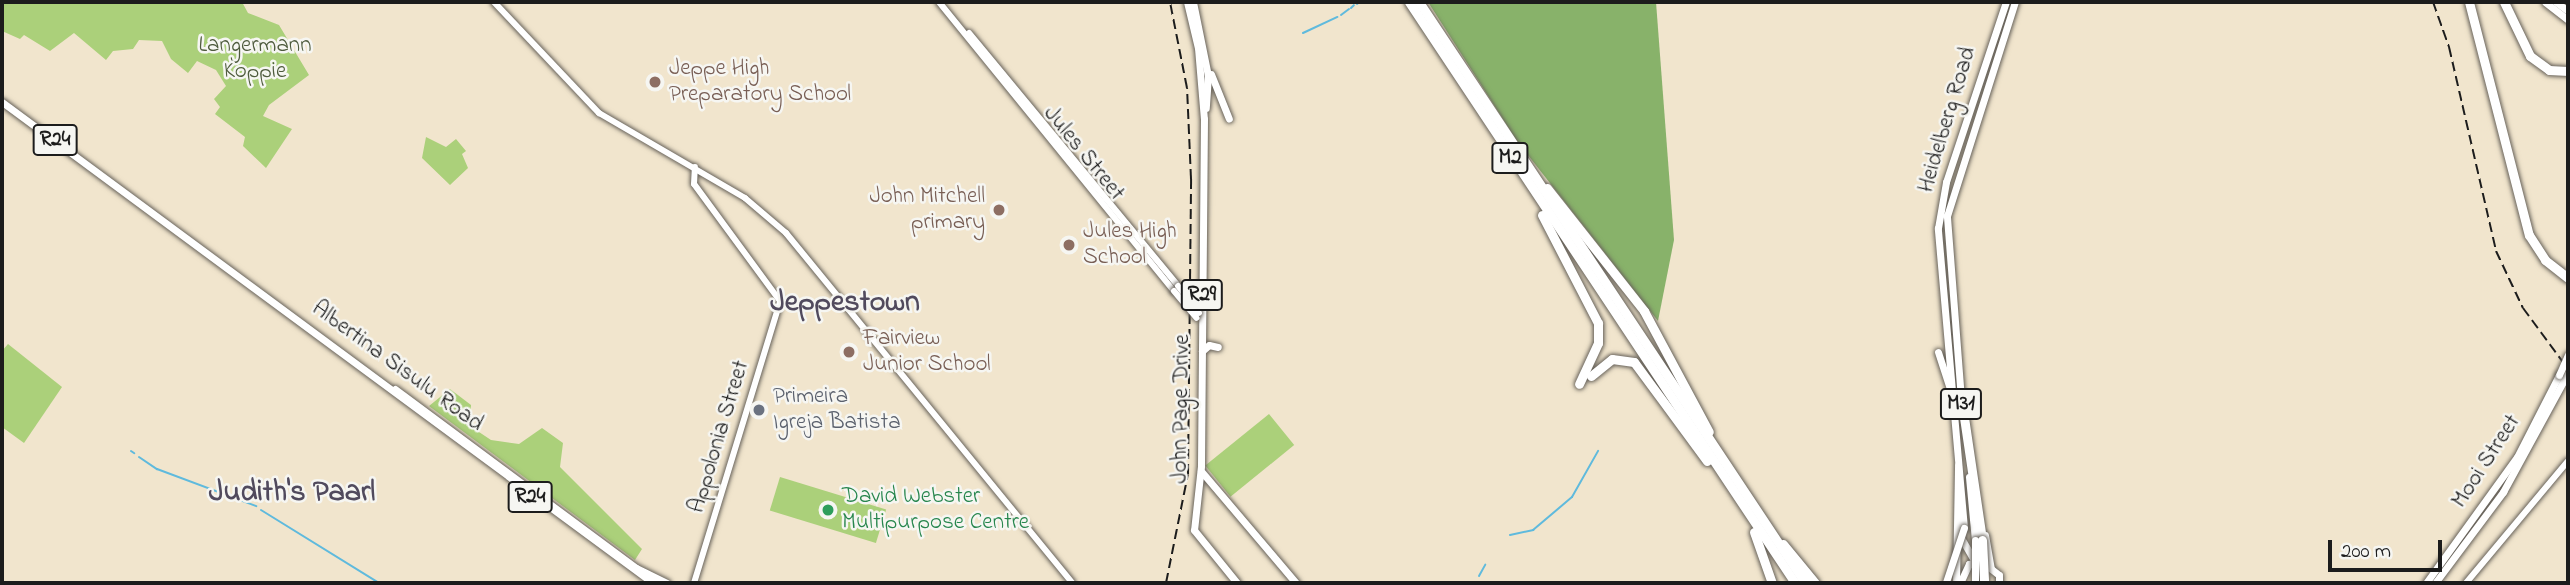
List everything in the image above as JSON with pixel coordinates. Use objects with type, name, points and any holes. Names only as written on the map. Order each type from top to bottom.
[{"type":"highway","name":"M2","points":[[1409,2],[1519,171],[1617,310]]},
{"type":"highway","name":"M2","points":[[1419,2],[1730,482],[1800,579]]},
{"type":"highway","points":[[2469,2],[2529,234],[2545,260],[2568,278]]},
{"type":"highway","points":[[2504,2],[2518,37],[2534,60],[2549,69],[2568,71]]},
{"type":"highway","points":[[1514,148],[1648,317],[1730,482]]},
{"type":"highway","points":[[1519,171],[1596,316],[1598,344],[1579,384]]},
{"type":"highway","points":[[1591,376],[1605,362],[1618,358],[1641,370],[1695,448],[1730,482]]},
{"type":"highway","points":[[1958,395],[1979,540],[1979,582]]},
{"type":"highway","points":[[1738,493],[1800,579],[1815,583]]},
{"type":"highway","points":[[1738,493],[1763,551],[1772,583]]},
{"type":"main road","points":[[494,2],[599,113],[751,202],[792,240],[1072,583]]},
{"type":"main road","name":"Jules Street","points":[[941,2],[1078,162],[1200,319]]},
{"type":"main road","name":"Jules Street","points":[[941,2],[1072,168],[1160,268]]},
{"type":"main road","name":"R29","points":[[1187,2],[1204,64]]},
{"type":"main road","name":"R29","points":[[1193,2],[1204,64]]},
{"type":"main road","name":"Heidelberg Road","points":[[1946,583],[1961,530],[1955,408],[1958,395],[1942,251],[1943,194],[2006,2]]},
{"type":"main road","name":"Heidelberg Road","points":[[1942,251],[1951,195],[2015,2]]},
{"type":"main road","points":[[2545,2],[2568,20]]},
{"type":"main road","points":[[2556,2],[2568,12]]},
{"type":"main road","points":[[1204,64],[1229,119]]},
{"type":"main road","name":"John Page Drive","points":[[1203,119],[1208,90],[1204,64]]},
{"type":"main road","name":"John Page Drive","points":[[1204,64],[1200,319],[1201,471],[1194,530],[1237,583]]},
{"type":"main road","name":"Albertina Sisulu Road","points":[[2,102],[650,582]]},
{"type":"main road","points":[[1206,107],[1218,105]]},
{"type":"main road","points":[[1072,168],[1078,162]]},
{"type":"main road","name":"Appolonia Street","points":[[694,583],[780,301],[694,184],[695,167]]},
{"type":"main road","name":"Albertina Sisulu Road","points":[[106,181],[636,568],[667,583]]},
{"type":"main road","points":[[1100,202],[1106,197]]},
{"type":"main road","points":[[1202,351],[1210,345],[1218,347]]},
{"type":"main road","points":[[1938,352],[1958,395],[1991,568]]},
{"type":"main road","name":"Mooi Street","points":[[2435,583],[2524,453],[2564,376],[2568,355]]},
{"type":"main road","name":"Mooi Street","points":[[2426,583],[2524,453]]},
{"type":"main road","points":[[2466,583],[2568,461]]},
{"type":"main road","points":[[1201,471],[1296,583]]},
{"type":"main road","points":[[1200,484],[1216,486]]},
{"type":"main road","points":[[1961,530],[1974,560],[1999,575],[1999,583]]},
{"type":"main road","points":[[1958,583],[1961,530]]},
{"type":"main road","points":[[1958,583],[1974,560]]},
{"type":"green space","name":"Langermann Koppie","points":[[2,2],[242,2],[248,13],[279,25],[309,75],[269,105],[263,116],[292,129],[266,168],[243,146],[245,137],[215,114],[220,107],[214,99],[226,86],[216,70],[197,61],[188,73],[171,59],[162,41],[139,40],[133,49],[113,51],[106,60],[74,33],[50,51],[24,35],[20,39],[2,31]]},
{"type":"green space","points":[[1428,2],[1656,2],[1674,240],[1658,321],[1517,141]]},
{"type":"green space","points":[[426,137],[446,147],[456,139],[466,151],[462,154],[468,168],[450,185],[422,158]]},
{"type":"green space","points":[[8,344],[62,387],[24,443],[2,427],[2,351]]},
{"type":"green space","points":[[450,389],[471,405],[470,426],[491,440],[519,444],[542,428],[563,443],[560,467],[642,549],[635,560],[429,406]]},
{"type":"green space","points":[[1269,414],[1294,445],[1230,497],[1205,466]]},
{"type":"green space","name":"David Webster Multipurpose Centre","points":[[780,477],[886,509],[876,543],[770,510]]},
{"type":"waterway","points":[[1351,8],[1354,5]]},
{"type":"waterway","points":[[1341,15],[1349,9]]},
{"type":"waterway","points":[[1303,33],[1337,17]]},
{"type":"waterway","points":[[1510,535],[1533,530],[1572,497],[1598,451]]},
{"type":"waterway","points":[[139,457],[157,469],[256,506]]},
{"type":"waterway","points":[[261,510],[379,583]]},
{"type":"waterway","points":[[1479,576],[1485,565]]},
{"type":"railway","points":[[1166,583],[1188,474],[1191,179],[1187,88],[1170,2]]},
{"type":"railway","points":[[2433,2],[2449,47],[2496,251],[2523,308],[2568,369]]},
{"type":"place","name":"Jeppe High Preparatory School","points":[[655,82]]},
{"type":"place","name":"John Mitchell primary","points":[[999,210]]},
{"type":"place","name":"Jules High School","points":[[1069,245]]},
{"type":"place","name":"Fairview Junior School","points":[[849,352]]},
{"type":"place","name":"Primeira Igreja Batista","points":[[759,410]]},
{"type":"place","name":"David Webster Multipurpose Centre","points":[[828,510]]},
{"type":"district","name":"Jeppestown","points":[[845,303]]},
{"type":"district","name":"Judith's Paarl","points":[[292,493]]}]
